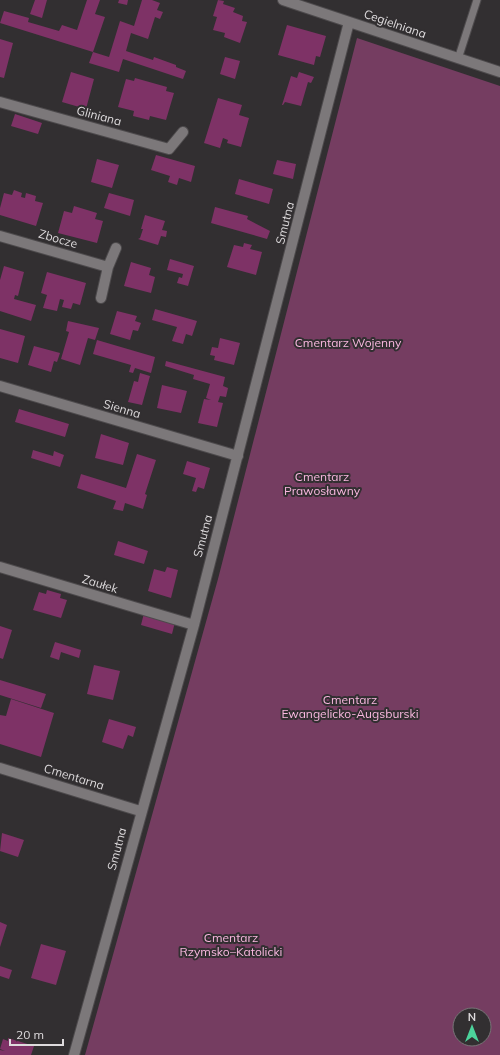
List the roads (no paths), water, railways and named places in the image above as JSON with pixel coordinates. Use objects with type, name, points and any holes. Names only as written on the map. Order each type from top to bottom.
[{"type":"street","name":"Cegielniana","points":[[283,0],[500,72]]},
{"type":"street","name":"Smutna","points":[[74,1055],[140,811],[194,625],[349,22]]},
{"type":"street","name":"Gliniana","points":[[0,102],[169,149],[183,132]]},
{"type":"street","name":"Zbocze","points":[[0,236],[108,267]]},
{"type":"street","points":[[101,298],[108,267],[116,248]]},
{"type":"street","name":"Sienna","points":[[0,386],[238,456]]},
{"type":"street","name":"Zaułek","points":[[0,567],[194,625]]},
{"type":"street","name":"Cmentarna","points":[[0,768],[140,811]]},
{"type":"lane","points":[[458,59],[477,0]]},
{"type":"park label","name":"Cmentarz Wojenny","points":[[348,343]]},
{"type":"park label","name":"Cmentarz Prawosławny","points":[[322,484]]},
{"type":"park label","name":"Cmentarz Ewangelicko-Augsburski","points":[[350,707]]},
{"type":"park label","name":"Cmentarz Rzymsko–Katolicki","points":[[231,945]]}]
